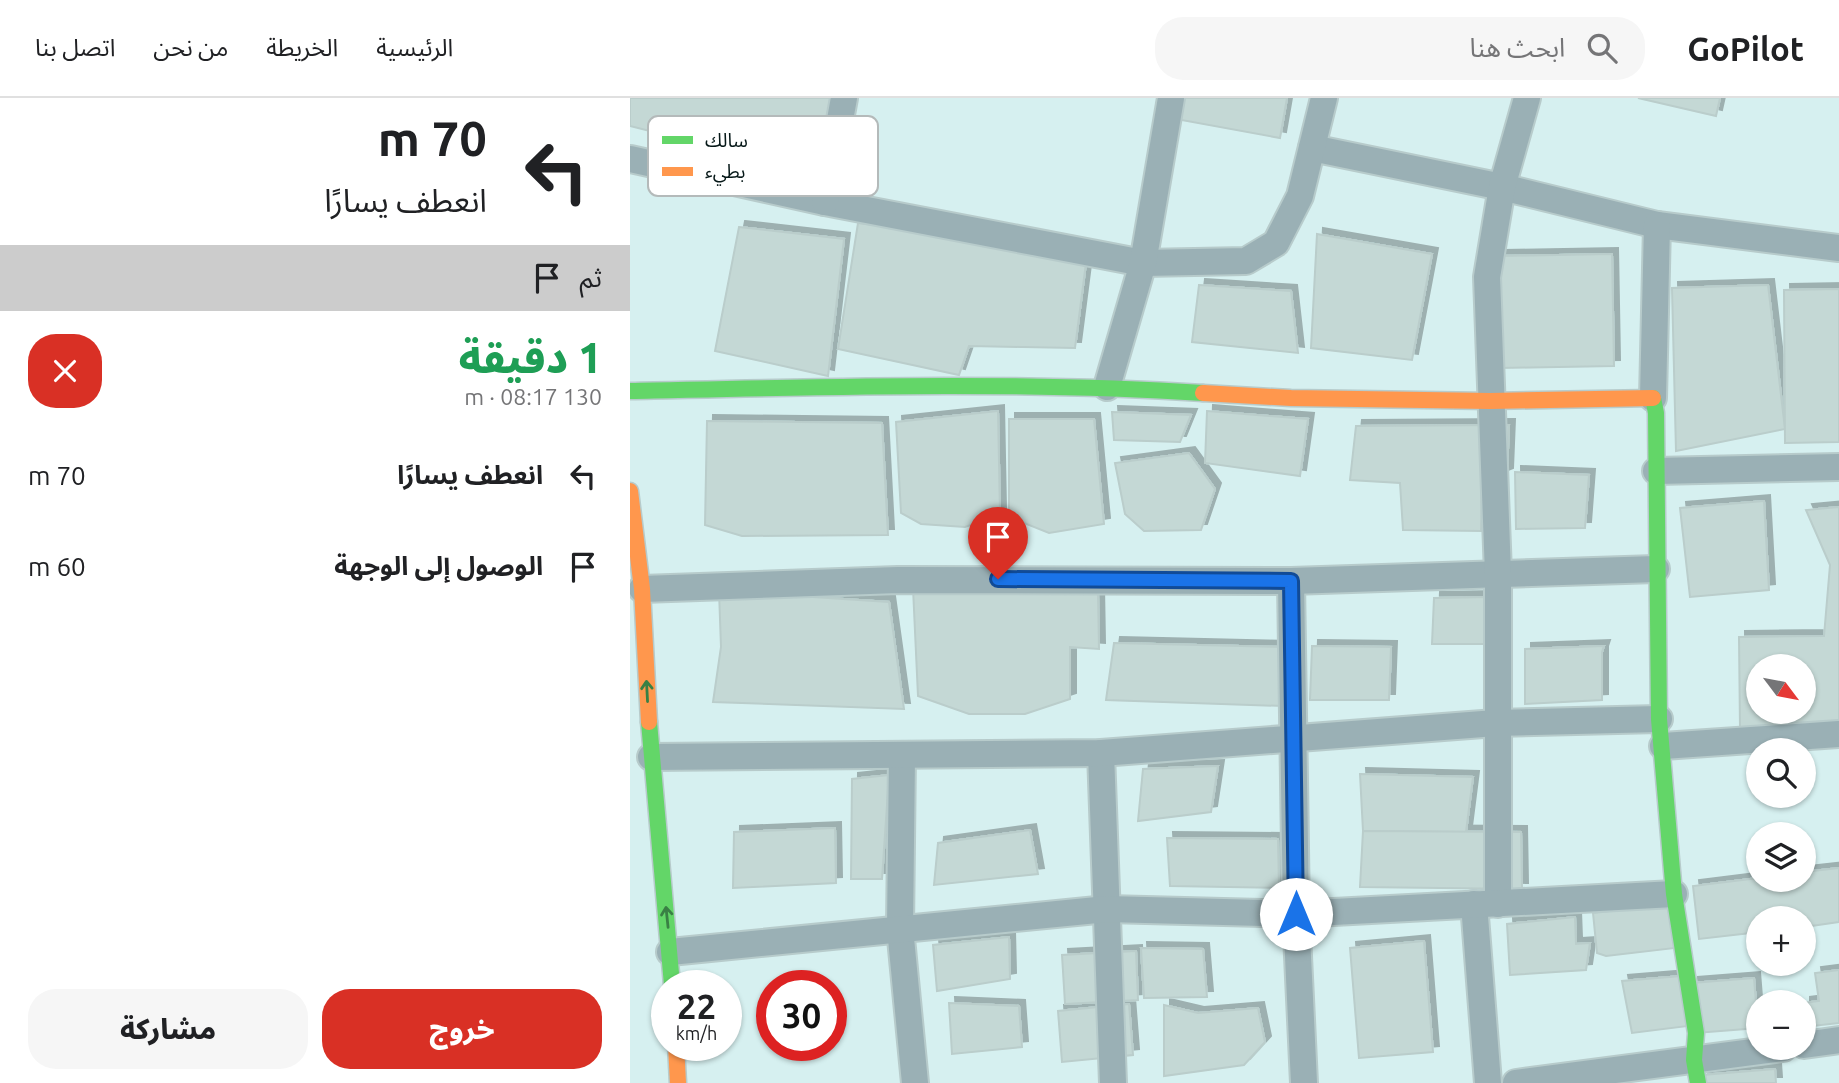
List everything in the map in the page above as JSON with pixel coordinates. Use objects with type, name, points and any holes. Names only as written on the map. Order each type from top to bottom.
[{"type":"street","points":[[841,116],[844,98]]},
{"type":"street","points":[[1107,387],[1143,263],[1171,98]]},
{"type":"street","points":[[798,196],[1143,263],[1246,261],[1276,243],[1300,196],[1324,98]]},
{"type":"street","points":[[1488,1083],[1486,904],[1496,723],[1498,574],[1487,277],[1502,187],[1527,98]]},
{"type":"street","points":[[1312,148],[1502,187],[1657,225],[1839,248]]},
{"type":"street","points":[[630,159],[648,163]]},
{"type":"street","points":[[825,202],[826,196]]},
{"type":"street","points":[[1657,225],[1653,398],[1656,413],[1659,719],[1674,894],[1696,1033],[1696,1072]]},
{"type":"street","points":[[630,391],[888,386],[1107,387],[1291,398],[1490,401],[1653,398]]},
{"type":"street","points":[[1656,471],[1839,467]]},
{"type":"street","points":[[630,492],[642,589],[651,757],[671,970]]},
{"type":"street","points":[[642,589],[898,580],[1291,581],[1656,569]]},
{"type":"street","points":[[1291,581],[1296,914],[1304,1083]]},
{"type":"street","points":[[651,757],[1101,753],[1496,723],[1659,719]]},
{"type":"street","points":[[1663,746],[1839,734]]},
{"type":"street","points":[[1101,753],[1113,1083]]},
{"type":"street","points":[[902,755],[900,928],[915,1083]]},
{"type":"street","points":[[670,952],[1107,909],[1296,914],[1674,894]]},
{"type":"street","points":[[1816,1044],[1839,1041]]},
{"type":"street","points":[[1516,1083],[1696,1072],[1746,1058]]},
{"type":"street","points":[[677,1061],[678,1083]]},
{"type":"building","points":[[630,98],[835,98],[831,116],[648,116],[648,131],[630,126]]},
{"type":"building","points":[[1180,98],[1287,98],[1280,138],[1176,119]]},
{"type":"building","points":[[1638,98],[1720,98],[1716,116]]},
{"type":"building","points":[[858,223],[950,235],[1086,263],[1075,348],[969,346],[959,375],[838,349]]},
{"type":"building","points":[[739,227],[844,239],[828,376],[715,351]]},
{"type":"building","points":[[1317,234],[1432,254],[1412,360],[1311,348]]},
{"type":"building","points":[[1612,254],[1614,366],[1499,368],[1498,256]]},
{"type":"building","points":[[1199,285],[1291,291],[1298,353],[1192,342]]},
{"type":"building","points":[[1768,285],[1785,429],[1676,451],[1672,288]]},
{"type":"building","points":[[1839,289],[1839,442],[1785,443],[1784,290]]},
{"type":"building","points":[[998,411],[1000,515],[965,527],[921,524],[901,513],[896,422]]},
{"type":"building","points":[[1207,411],[1308,419],[1300,476],[1205,463]]},
{"type":"building","points":[[1112,412],[1191,415],[1180,442],[1114,440]]},
{"type":"building","points":[[1009,419],[1094,419],[1104,524],[1049,533],[1009,517]]},
{"type":"building","points":[[707,421],[882,423],[888,535],[742,536],[705,525]]},
{"type":"building","points":[[1509,425],[1507,474],[1482,484],[1481,531],[1403,530],[1400,483],[1350,480],[1356,426]]},
{"type":"building","points":[[1189,453],[1215,489],[1201,530],[1144,531],[1125,514],[1115,463]]},
{"type":"building","points":[[1515,472],[1589,475],[1585,528],[1516,529]]},
{"type":"building","points":[[1764,501],[1769,590],[1690,597],[1680,508]]},
{"type":"building","points":[[1839,507],[1839,721],[1816,723],[1816,654],[1746,654],[1746,724],[1802,724],[1740,729],[1739,637],[1824,636],[1830,565],[1806,510]]},
{"type":"building","points":[[913,588],[1098,593],[1099,649],[1070,647],[1070,699],[1025,714],[969,714],[918,696]]},
{"type":"building","points":[[719,591],[889,602],[904,709],[713,702],[721,647]]},
{"type":"building","points":[[1491,597],[1490,644],[1432,644],[1434,598]]},
{"type":"building","points":[[1114,643],[1283,647],[1283,706],[1106,700]]},
{"type":"building","points":[[1312,646],[1391,647],[1389,700],[1310,700]]},
{"type":"building","points":[[1604,646],[1602,700],[1525,704],[1525,649]]},
{"type":"building","points":[[1218,766],[1211,812],[1138,821],[1143,769]]},
{"type":"building","points":[[1360,774],[1473,777],[1466,832],[1363,831]]},
{"type":"building","points":[[889,775],[882,879],[851,879],[852,779]]},
{"type":"building","points":[[835,828],[836,883],[733,888],[734,832]]},
{"type":"building","points":[[1030,830],[1038,874],[934,885],[938,843]]},
{"type":"building","points":[[1363,831],[1521,832],[1522,889],[1360,887]]},
{"type":"building","points":[[1167,838],[1278,839],[1279,888],[1170,886]]},
{"type":"building","points":[[1839,868],[1839,922],[1816,925],[1816,906],[1746,906],[1746,934],[1699,939],[1693,886],[1746,880],[1746,892],[1816,892],[1816,871]]},
{"type":"building","points":[[1668,905],[1675,948],[1606,956],[1597,953],[1593,913]]},
{"type":"building","points":[[1575,917],[1576,944],[1590,943],[1586,970],[1510,975],[1507,924]]},
{"type":"building","points":[[1009,937],[1010,979],[937,991],[933,945]]},
{"type":"building","points":[[1424,941],[1433,1052],[1359,1058],[1350,948]]},
{"type":"building","points":[[1141,948],[1203,949],[1207,997],[1144,998]]},
{"type":"building","points":[[1136,951],[1138,1000],[1065,1004],[1062,955]]},
{"type":"building","points":[[1839,970],[1839,1023],[1816,1026],[1816,1001],[1819,1001],[1816,973]]},
{"type":"building","points":[[1681,976],[1688,1026],[1632,1033],[1622,981]]},
{"type":"building","points":[[1754,978],[1755,990],[1746,990],[1746,1029],[1696,1033],[1692,983]]},
{"type":"building","points":[[949,1003],[1019,1006],[1022,1047],[952,1054]]},
{"type":"building","points":[[1129,1004],[1133,1055],[1062,1062],[1058,1011]]},
{"type":"building","points":[[1164,1005],[1198,1013],[1258,1008],[1265,1042],[1244,1065],[1164,1076]]},
{"type":"building","points":[[1775,1069],[1776,1083],[1702,1083],[1702,1075]]},
{"type":"traffic: fast","points":[[630,391],[988,386],[1203,393]]},
{"type":"traffic: fast","points":[[1653,398],[1656,413],[1659,719],[1674,894],[1696,1033],[1694,1060],[1698,1083]]},
{"type":"traffic: fast","points":[[649,722],[671,970]]},
{"type":"traffic: slow","points":[[1203,393],[1291,398],[1490,401],[1653,398]]},
{"type":"traffic: slow","points":[[630,491],[642,589],[649,722]]},
{"type":"traffic: slow","points":[[677,1061],[678,1083]]},
{"type":"route","points":[[998,579],[1291,581],[1296,914]]}]
